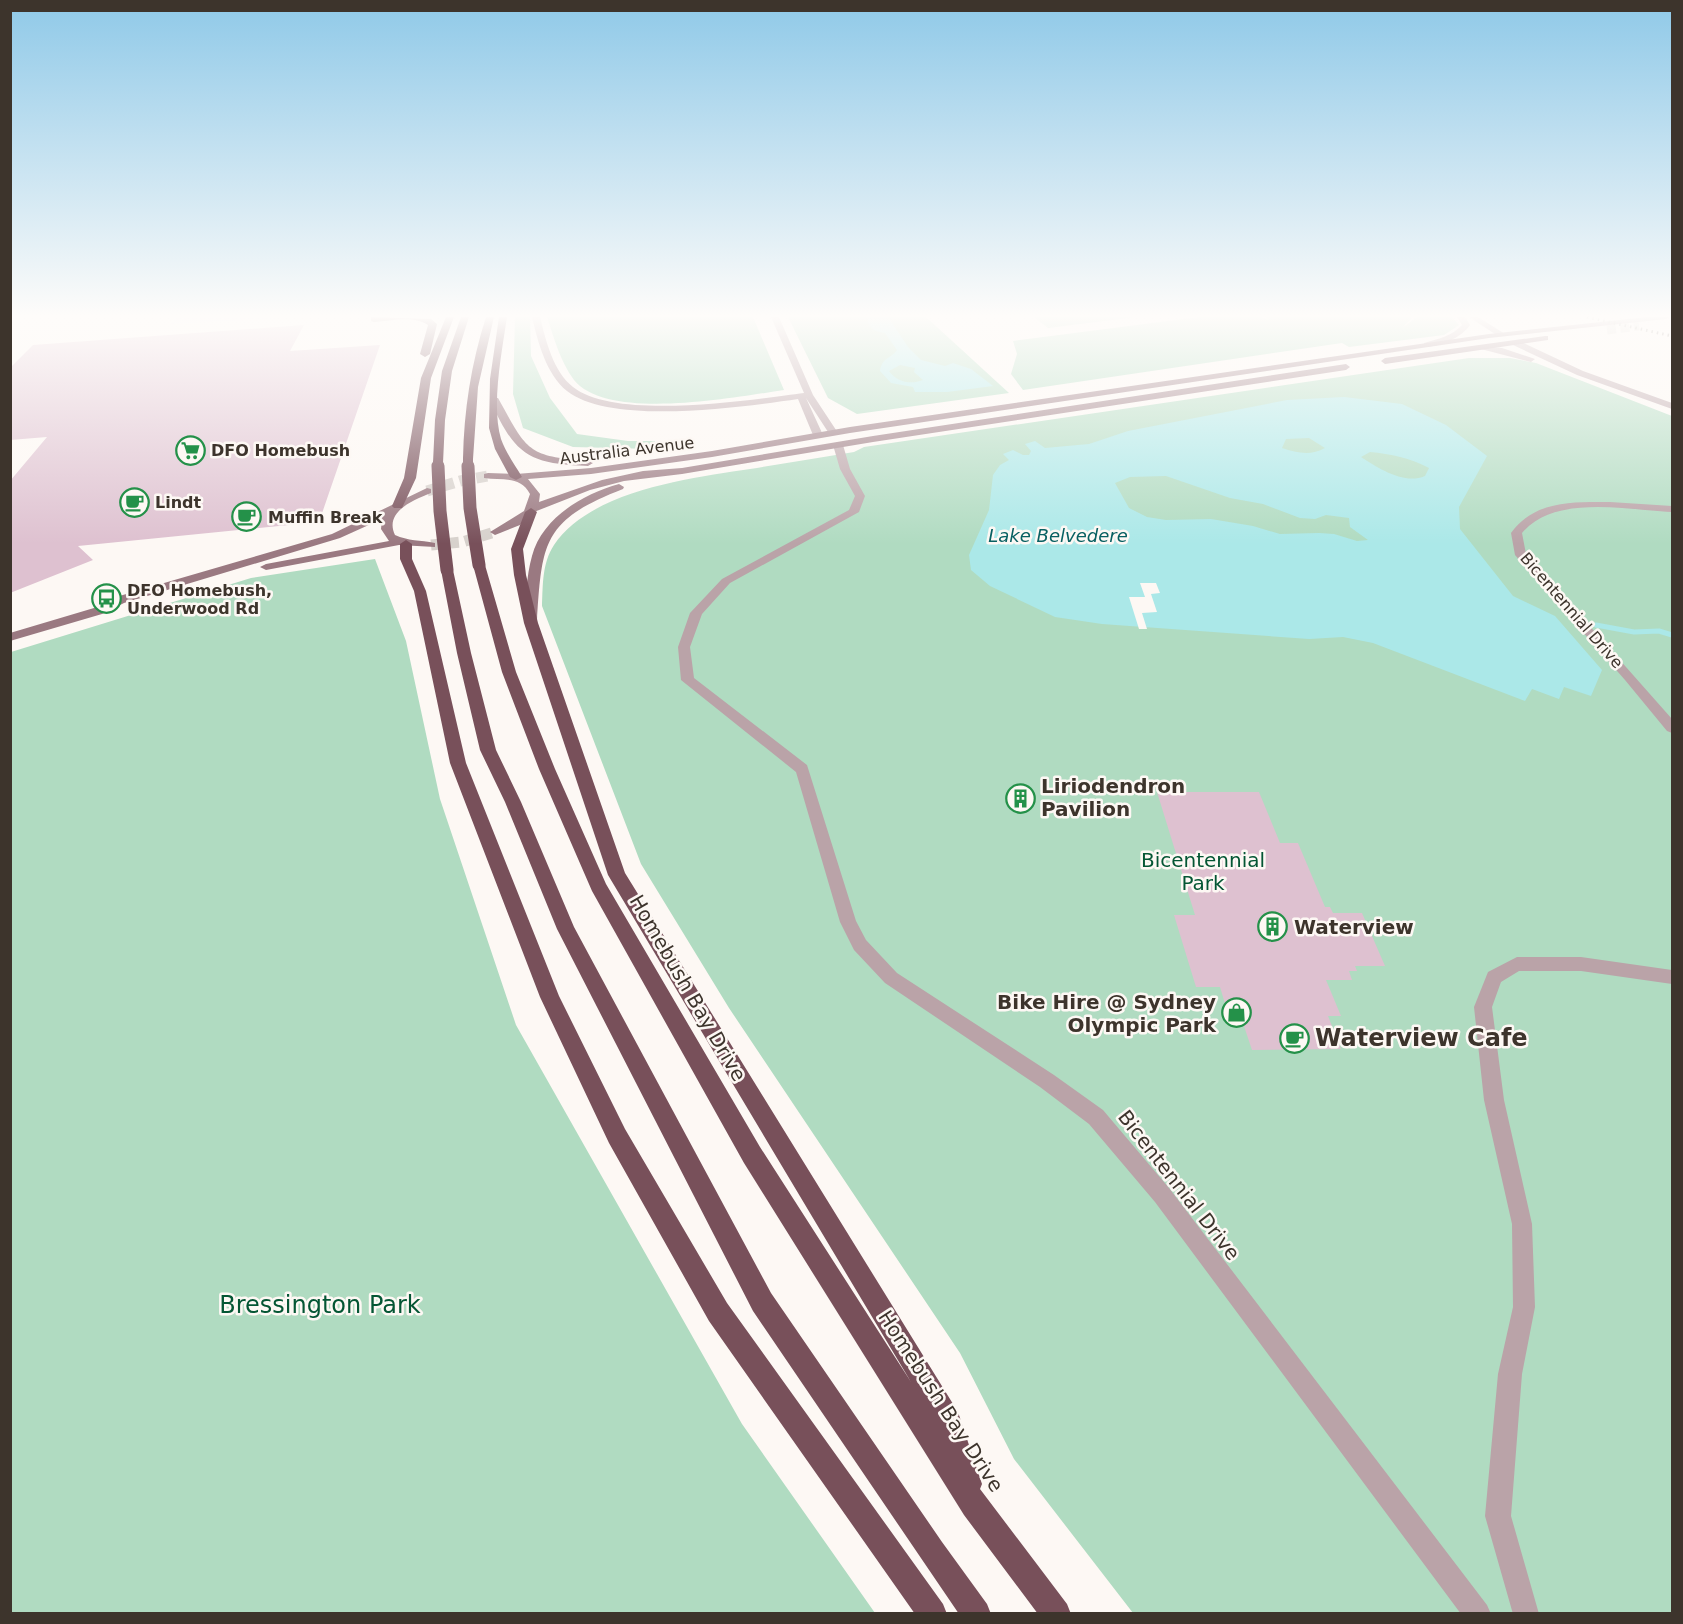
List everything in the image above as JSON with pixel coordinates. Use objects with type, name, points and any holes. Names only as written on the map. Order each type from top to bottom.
[{"type":"highway","points":[[396,507],[410,478],[424,393]]},
{"type":"highway","points":[[444,393],[438,463],[440,511],[447,570],[464,653],[488,750],[513,802],[566,929],[762,1302],[932,1552],[977,1614]]},
{"type":"highway","name":"Homebush Bay Drive","points":[[471,393],[468,417],[470,508],[479,565],[509,672],[547,769],[598,886],[752,1155],[974,1504],[1056,1614]]},
{"type":"highway","points":[[495,393],[495,437],[517,477]]},
{"type":"highway","points":[[532,510],[517,549],[520,575],[531,623],[617,874],[950,1421],[974,1504]]},
{"type":"highway","points":[[402,543],[406,559],[420,591],[458,763],[550,997],[617,1136],[718,1312],[933,1614]]},
{"type":"main road","name":"Australia Avenue","points":[[495,532],[516,522],[532,510],[606,482],[661,471],[682,471],[836,439],[1127,393]]},
{"type":"main road","name":"Australia Avenue","points":[[488,476],[517,477],[591,471],[818,435],[836,439],[1164,393]]},
{"type":"main road","points":[[495,400],[512,437],[518,444],[526,452],[557,462],[591,464],[714,449],[773,449],[836,439]]},
{"type":"main road","points":[[531,623],[537,555],[543,540],[559,521],[582,503],[608,490],[638,481],[667,477],[682,471]]},
{"type":"main road","points":[[517,477],[534,490],[536,498],[532,510]]},
{"type":"main road","points":[[10,637],[98,611],[120,600],[336,536],[427,491]]},
{"type":"main road","points":[[396,507],[387,522],[386,529],[390,537],[402,543]]},
{"type":"main road","points":[[98,611],[119,609],[251,570],[402,543],[431,545]]},
{"type":"street","points":[[576,393],[595,402],[622,407],[656,409],[805,396]]},
{"type":"street","points":[[804,393],[818,435]]},
{"type":"street","points":[[1637,393],[1672,406]]},
{"type":"street","name":"Bicentennial Drive","points":[[805,396],[836,439],[845,469],[860,496],[854,512],[726,581],[696,613],[684,647],[688,680],[802,769],[848,922],[860,945],[891,978],[1047,1081],[1096,1117],[1162,1195],[1478,1614]]},
{"type":"street","name":"Bicentennial Drive","points":[[1672,509],[1551,508],[1527,520],[1516,533],[1521,555],[1630,677],[1672,728]]},
{"type":"street","points":[[1526,1614],[1498,1516],[1510,1374],[1524,1307],[1522,1224],[1494,1100],[1483,1008],[1494,977],[1517,964],[1581,964],[1672,977]]},
{"type":"green space","points":[[548,393],[577,434],[628,441],[655,441],[652,449],[573,447],[523,428],[513,394]]},
{"type":"green space","points":[[591,393],[765,393],[674,403],[614,400]]},
{"type":"green space","points":[[825,393],[1009,393],[857,414],[828,398]]},
{"type":"green space","name":"Bicentennial Park","points":[[1233,393],[1612,393],[1672,416],[1672,1613],[1133,1613],[1014,1459],[960,1353],[729,1008],[641,864],[542,606],[545,567],[550,552],[571,526],[592,511],[617,499],[672,482],[854,452],[864,447]]},
{"type":"green space","name":"Bressington Park","points":[[375,559],[406,641],[440,799],[516,1025],[742,1424],[875,1613],[11,1613],[11,652],[251,578]]},
{"type":"water","name":"Lake Belvedere","points":[[1344,397],[1402,404],[1446,425],[1487,456],[1459,507],[1460,529],[1513,596],[1555,616],[1602,670],[1591,696],[1564,687],[1559,699],[1532,689],[1525,701],[1373,643],[1343,637],[1309,639],[1102,624],[1055,617],[990,586],[971,570],[969,555],[989,510],[993,475],[1000,465],[1009,460],[1003,454],[1013,450],[1029,455],[1031,451],[1025,444],[1035,441],[1045,448],[1089,444],[1128,431],[1287,400]],"holes":[[[1309,438],[1325,448],[1304,453],[1282,448],[1286,439]],[[1370,452],[1385,454],[1408,459],[1429,468],[1425,476],[1400,477],[1361,457]],[[1166,476],[1230,498],[1263,504],[1300,518],[1315,519],[1326,515],[1349,518],[1350,527],[1368,540],[1357,541],[1334,534],[1280,534],[1253,526],[1211,519],[1166,520],[1147,517],[1129,508],[1115,483],[1130,477]]]},
{"type":"pier","points":[[1140,583],[1156,583],[1160,593],[1151,594],[1157,612],[1142,613],[1147,629],[1139,629],[1129,597],[1145,597]]},
{"type":"building","name":"DFO Homebush","points":[[10,393],[364,393],[319,522],[78,546],[93,560],[10,593],[10,481],[47,437],[10,440]]},
{"type":"building","name":"Waterview","points":[[1157,792],[1259,792],[1280,843],[1298,843],[1325,907],[1330,907],[1333,913],[1362,913],[1385,966],[1355,966],[1357,971],[1349,971],[1352,980],[1326,980],[1341,1016],[1328,1016],[1341,1049],[1252,1050],[1241,1017],[1229,1017],[1220,987],[1196,987],[1174,915],[1195,915]]},
{"type":"waterway","points":[[1596,625],[1634,632],[1659,631],[1672,635]]},
{"type":"tunnel","points":[[427,491],[460,481],[488,476]]},
{"type":"tunnel","points":[[431,545],[462,542],[495,532]]},
{"type":"place","name":"DFO Homebush","points":[[190,450]]},
{"type":"place","name":"Lindt","points":[[134,502]]},
{"type":"place","name":"Muffin Break","points":[[247,517]]},
{"type":"place","name":"DFO Homebush, Underwood Rd","points":[[106,599]]},
{"type":"place","name":"Liriodendron Pavilion","points":[[1020,798]]},
{"type":"place","name":"Waterview","points":[[1273,927]]},
{"type":"place","name":"Bike Hire @ Sydney Olympic Park","points":[[1237,1013]]},
{"type":"place","name":"Waterview Cafe","points":[[1294,1038]]}]
